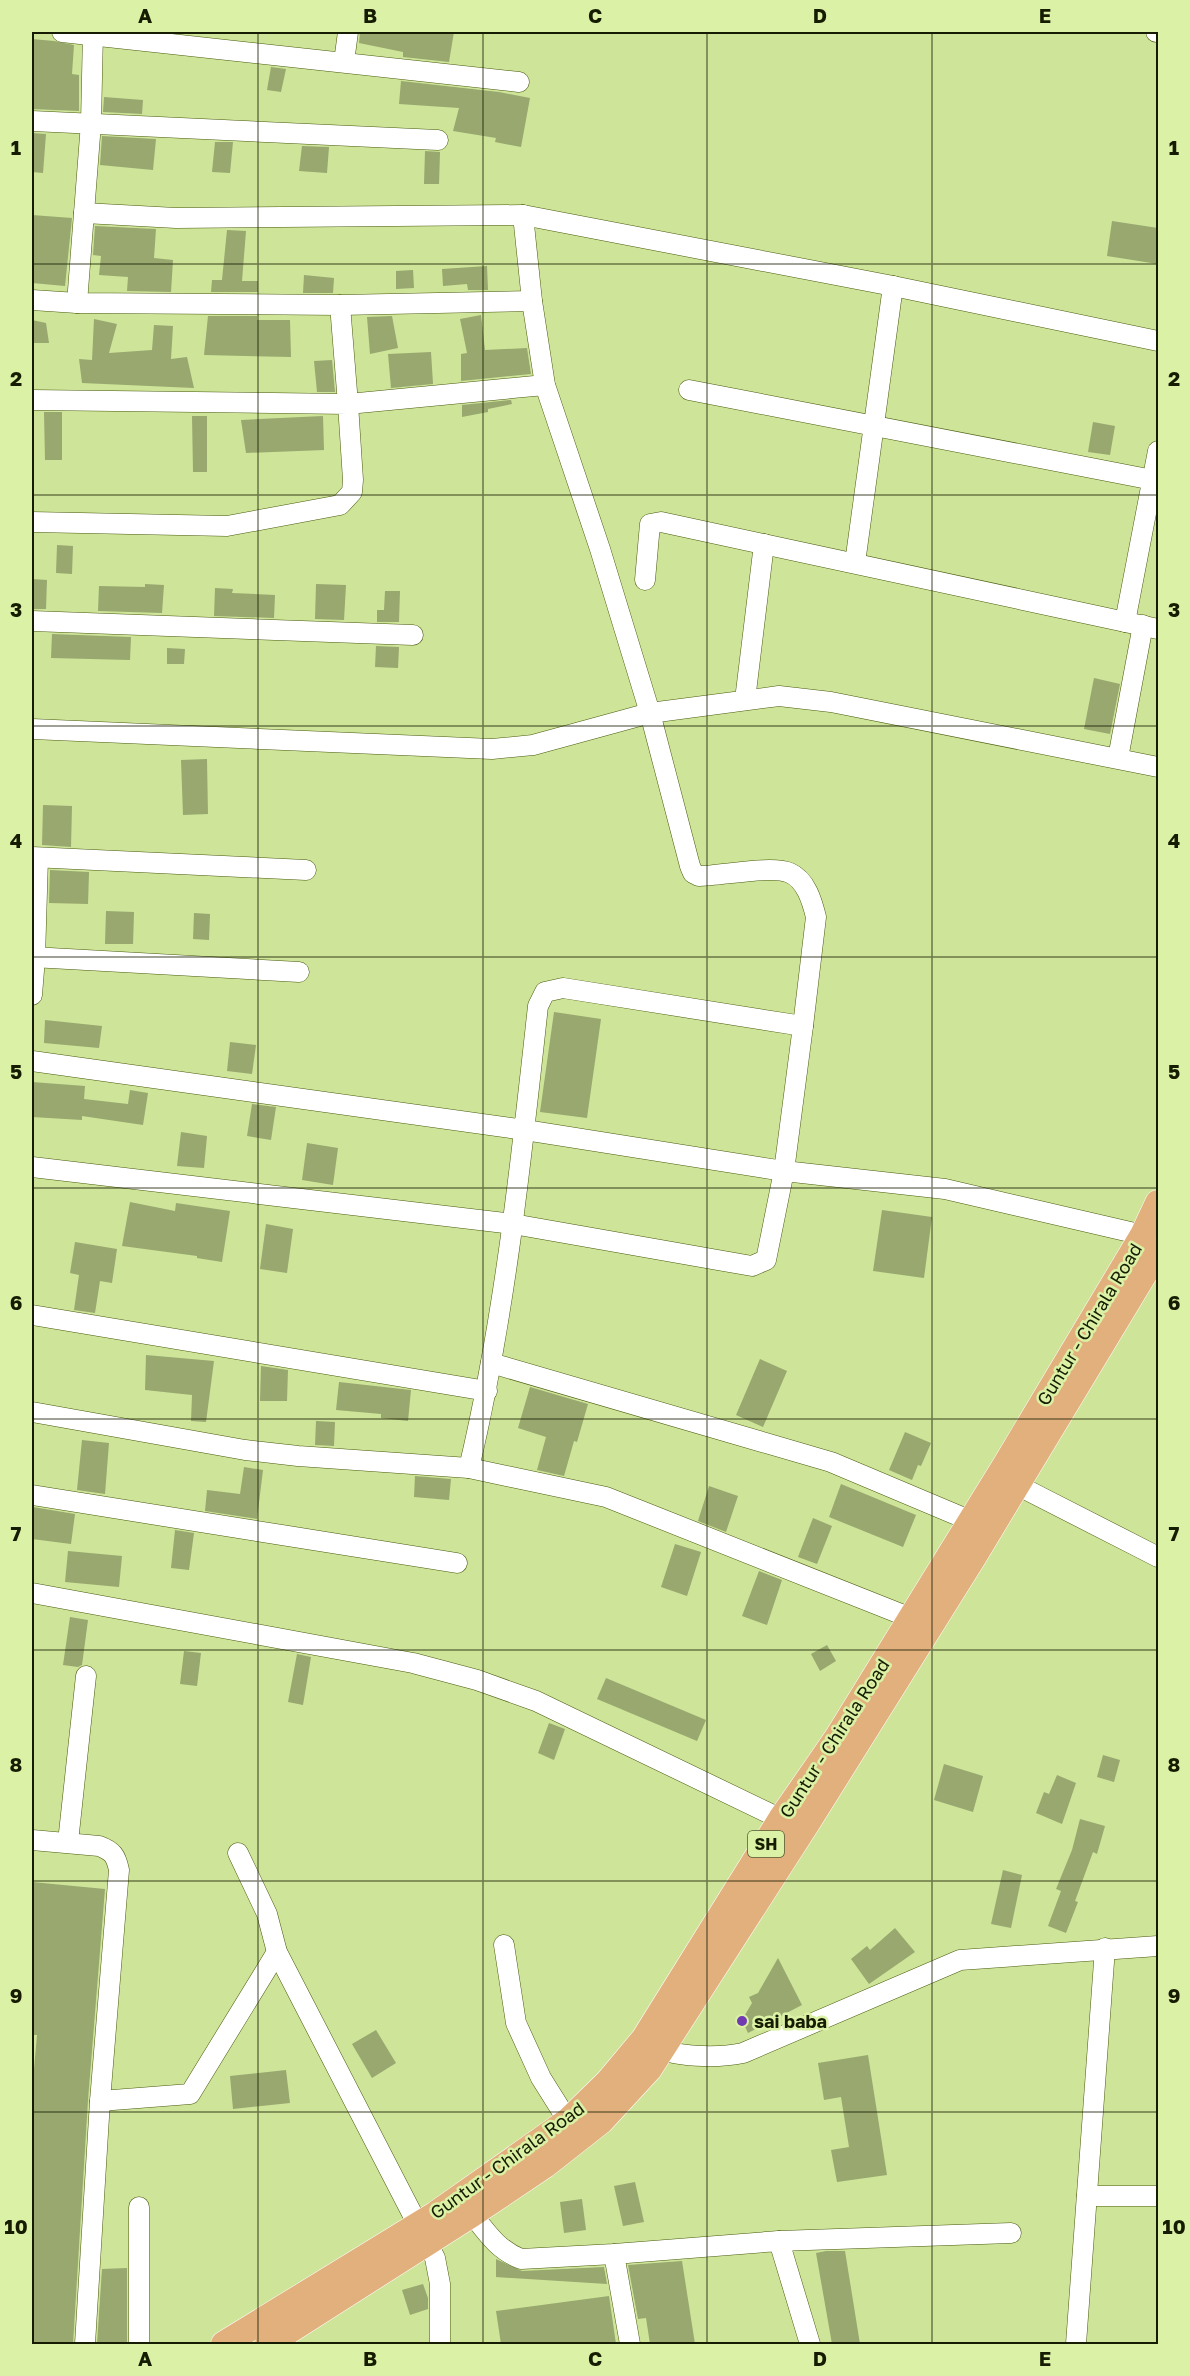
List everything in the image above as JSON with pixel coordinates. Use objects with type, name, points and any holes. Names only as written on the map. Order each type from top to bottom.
[{"type":"main road","name":"Guntur - Chirala Road","points":[[268,2344],[423,2234],[568,2121],[608,2082],[653,2045],[809,1820],[1017,1485],[1151,1243],[1158,1203]]},
{"type":"main road","name":"Guntur - Chirala Road","points":[[224,2344],[423,2234],[472,2214],[585,2134],[623,2098],[782,1819],[837,1738],[971,1521],[1151,1243]]},
{"type":"street","points":[[62,32],[93,33],[519,82]]},
{"type":"street","points":[[344,62],[348,32]]},
{"type":"street","points":[[77,303],[91,123],[93,33]]},
{"type":"street","points":[[32,121],[438,140]]},
{"type":"street","points":[[84,213],[176,218],[523,215],[893,286],[1158,341]]},
{"type":"street","points":[[32,1167],[513,1224],[752,1266],[766,1260],[784,1171],[816,917],[812,900],[801,883],[790,873],[776,870],[699,876],[693,873],[650,713],[600,549],[545,385],[532,301],[523,215]]},
{"type":"street","points":[[855,563],[893,286]]},
{"type":"street","points":[[32,300],[77,303],[340,304],[532,301]]},
{"type":"street","points":[[32,522],[227,526],[339,505],[348,499],[352,492],[340,304]]},
{"type":"street","points":[[32,400],[348,404],[545,385]]},
{"type":"street","points":[[689,390],[1153,480]]},
{"type":"street","points":[[1118,758],[1142,625],[1153,480],[1158,451]]},
{"type":"street","points":[[645,580],[650,524],[655,522],[1142,625]]},
{"type":"street","points":[[745,700],[764,544]]},
{"type":"street","points":[[32,621],[413,635]]},
{"type":"street","points":[[32,729],[492,748],[533,745],[650,713],[779,696],[831,702],[1158,767]]},
{"type":"street","points":[[32,995],[35,857],[306,870]]},
{"type":"street","points":[[33,957],[299,972]]},
{"type":"street","points":[[469,1468],[487,1391],[513,1224],[538,1006],[545,992],[554,988],[563,988],[803,1026]]},
{"type":"street","points":[[32,1061],[525,1130],[784,1171],[945,1189],[1151,1243]]},
{"type":"street","points":[[32,1316],[487,1391]]},
{"type":"street","points":[[491,1363],[831,1462],[971,1521]]},
{"type":"street","points":[[32,1412],[245,1450],[469,1468],[606,1497],[911,1618]]},
{"type":"street","points":[[1017,1485],[1158,1557]]},
{"type":"street","points":[[32,1495],[457,1563]]},
{"type":"street","points":[[32,1593],[413,1663],[477,1680],[536,1701],[782,1819]]},
{"type":"street","points":[[68,1842],[86,1676]]},
{"type":"street","points":[[32,1840],[68,1842],[109,1849],[116,1857],[119,1870],[100,2101],[85,2344]]},
{"type":"street","points":[[238,1853],[267,1914],[277,1952],[423,2234],[439,2271],[440,2344]]},
{"type":"street","points":[[504,1945],[516,2023],[541,2078],[568,2121]]},
{"type":"street","points":[[653,2045],[708,2056],[729,2056],[743,2053],[960,1960],[1158,1946]]},
{"type":"street","points":[[1076,2344],[1105,1948]]},
{"type":"street","points":[[100,2101],[190,2094],[277,1952]]},
{"type":"street","points":[[1087,2196],[1158,2196]]},
{"type":"street","points":[[139,2207],[139,2344]]},
{"type":"street","points":[[472,2214],[496,2245],[506,2253],[521,2259],[779,2241],[1011,2233]]},
{"type":"street","points":[[779,2241],[810,2344]]},
{"type":"street","points":[[614,2254],[630,2344]]},
{"type":"building","points":[[360,32],[454,32],[449,62],[403,57],[403,52],[359,43]]},
{"type":"building","points":[[32,39],[74,45],[72,74],[79,75],[79,111],[32,109]]},
{"type":"building","points":[[271,67],[286,69],[281,92],[267,90]]},
{"type":"building","points":[[401,81],[499,92],[530,98],[521,147],[495,142],[496,138],[453,131],[459,108],[399,104]]},
{"type":"building","points":[[104,97],[143,100],[142,114],[103,112]]},
{"type":"building","points":[[32,133],[46,134],[43,173],[32,172]]},
{"type":"building","points":[[102,136],[156,139],[153,170],[100,165]]},
{"type":"building","points":[[215,142],[233,142],[230,173],[212,172]]},
{"type":"building","points":[[302,146],[329,147],[327,173],[299,171]]},
{"type":"building","points":[[425,151],[440,152],[439,184],[424,184]]},
{"type":"building","points":[[32,215],[72,218],[65,286],[32,283]]},
{"type":"building","points":[[1112,221],[1158,228],[1158,264],[1107,256]]},
{"type":"building","points":[[95,226],[156,229],[154,258],[173,260],[171,292],[127,291],[128,277],[99,275],[101,256],[93,255]]},
{"type":"building","points":[[227,230],[246,231],[242,281],[258,281],[258,292],[211,292],[212,280],[222,280]]},
{"type":"building","points":[[487,266],[488,290],[468,290],[467,284],[443,286],[442,269]]},
{"type":"building","points":[[413,270],[414,288],[396,289],[396,271]]},
{"type":"building","points":[[304,275],[334,278],[333,293],[303,293]]},
{"type":"building","points":[[481,315],[485,350],[527,348],[531,374],[461,381],[461,354],[467,353],[460,319]]},
{"type":"building","points":[[208,316],[257,316],[257,320],[290,320],[291,357],[204,355]]},
{"type":"building","points":[[392,316],[398,348],[370,354],[367,317]]},
{"type":"building","points":[[94,319],[117,324],[109,353],[152,350],[154,325],[173,326],[171,359],[187,357],[194,388],[82,383],[79,359],[92,360]]},
{"type":"building","points":[[32,320],[46,323],[49,343],[32,343]]},
{"type":"building","points":[[431,352],[433,384],[391,388],[388,354]]},
{"type":"building","points":[[332,360],[335,392],[317,392],[314,361]]},
{"type":"building","points":[[511,400],[512,404],[462,417],[462,405]]},
{"type":"building","points":[[44,412],[62,412],[62,460],[45,460]]},
{"type":"building","points":[[192,416],[207,416],[207,472],[193,472]]},
{"type":"building","points":[[323,416],[324,450],[246,453],[241,420]]},
{"type":"building","points":[[1093,422],[1115,426],[1110,455],[1088,452]]},
{"type":"building","points":[[57,545],[73,546],[72,574],[56,573]]},
{"type":"building","points":[[32,579],[47,580],[46,609],[32,609]]},
{"type":"building","points":[[145,584],[164,585],[162,613],[98,611],[99,586],[145,587]]},
{"type":"building","points":[[316,584],[346,585],[344,620],[315,619]]},
{"type":"building","points":[[215,588],[233,589],[232,593],[275,595],[274,618],[214,616]]},
{"type":"building","points":[[385,591],[400,591],[399,622],[377,622],[377,610],[384,610]]},
{"type":"building","points":[[52,634],[131,637],[130,660],[51,658]]},
{"type":"building","points":[[376,646],[399,647],[398,668],[375,667]]},
{"type":"building","points":[[167,648],[185,649],[184,664],[167,664]]},
{"type":"building","points":[[1094,678],[1120,684],[1110,734],[1084,729]]},
{"type":"building","points":[[207,759],[208,814],[183,815],[181,760]]},
{"type":"building","points":[[43,805],[72,806],[71,847],[42,845]]},
{"type":"building","points":[[50,870],[89,872],[88,904],[49,903]]},
{"type":"building","points":[[106,911],[134,912],[133,944],[105,944]]},
{"type":"building","points":[[194,913],[210,914],[209,940],[193,939]]},
{"type":"building","points":[[554,1012],[601,1019],[587,1118],[540,1112]]},
{"type":"building","points":[[45,1020],[102,1026],[99,1048],[44,1043]]},
{"type":"building","points":[[230,1042],[256,1045],[252,1074],[227,1071]]},
{"type":"building","points":[[32,1082],[85,1086],[84,1099],[128,1104],[130,1090],[148,1093],[143,1125],[82,1116],[82,1120],[32,1117]]},
{"type":"building","points":[[252,1104],[276,1107],[271,1140],[247,1136]]},
{"type":"building","points":[[181,1132],[207,1136],[204,1168],[177,1166]]},
{"type":"building","points":[[307,1143],[338,1148],[333,1185],[302,1180]]},
{"type":"building","points":[[130,1202],[175,1211],[176,1203],[230,1211],[222,1262],[197,1258],[197,1256],[122,1246]]},
{"type":"building","points":[[882,1210],[932,1217],[924,1278],[873,1271]]},
{"type":"building","points":[[266,1224],[293,1229],[287,1273],[260,1269]]},
{"type":"building","points":[[75,1242],[117,1249],[112,1283],[100,1281],[95,1313],[74,1310],[79,1275],[70,1273]]},
{"type":"building","points":[[146,1355],[214,1361],[206,1422],[191,1421],[192,1395],[145,1390]]},
{"type":"building","points":[[760,1359],[787,1371],[763,1427],[736,1415]]},
{"type":"building","points":[[261,1366],[288,1370],[287,1401],[260,1401]]},
{"type":"building","points":[[339,1382],[411,1390],[408,1421],[381,1418],[381,1414],[336,1410]]},
{"type":"building","points":[[530,1387],[588,1404],[564,1476],[537,1470],[546,1437],[518,1428]]},
{"type":"building","points":[[316,1421],[335,1422],[334,1446],[315,1445]]},
{"type":"building","points":[[905,1432],[931,1443],[912,1480],[889,1470]]},
{"type":"building","points":[[82,1440],[109,1443],[105,1494],[77,1490]]},
{"type":"building","points":[[244,1467],[263,1470],[257,1519],[205,1511],[207,1490],[240,1494]]},
{"type":"building","points":[[415,1476],[451,1479],[449,1500],[414,1497]]},
{"type":"building","points":[[841,1484],[916,1515],[903,1547],[829,1517]]},
{"type":"building","points":[[709,1486],[738,1496],[726,1532],[698,1521]]},
{"type":"building","points":[[33,1507],[75,1514],[71,1544],[32,1539]]},
{"type":"building","points":[[813,1518],[832,1526],[817,1564],[798,1557]]},
{"type":"building","points":[[175,1530],[194,1533],[189,1570],[171,1568]]},
{"type":"building","points":[[675,1544],[701,1552],[687,1596],[661,1587]]},
{"type":"building","points":[[68,1551],[122,1556],[119,1587],[65,1582]]},
{"type":"building","points":[[759,1571],[782,1580],[767,1625],[742,1616]]},
{"type":"building","points":[[70,1617],[88,1620],[82,1665],[78,1667],[63,1665]]},
{"type":"building","points":[[827,1645],[836,1661],[820,1671],[811,1654]]},
{"type":"building","points":[[184,1651],[201,1653],[197,1686],[180,1684]]},
{"type":"building","points":[[297,1654],[311,1657],[303,1705],[288,1702]]},
{"type":"building","points":[[606,1678],[706,1720],[697,1741],[597,1699]]},
{"type":"building","points":[[549,1723],[565,1729],[554,1760],[538,1753]]},
{"type":"building","points":[[1103,1755],[1120,1760],[1114,1782],[1097,1777]]},
{"type":"building","points":[[944,1764],[983,1776],[973,1812],[934,1800]]},
{"type":"building","points":[[1057,1775],[1076,1783],[1062,1824],[1036,1813],[1044,1792],[1049,1794]]},
{"type":"building","points":[[1080,1819],[1105,1826],[1097,1854],[1093,1852],[1075,1901],[1078,1902],[1066,1933],[1048,1926],[1061,1891],[1056,1889],[1072,1850]]},
{"type":"building","points":[[1003,1870],[1022,1875],[1011,1928],[991,1924]]},
{"type":"building","points":[[32,1882],[105,1889],[88,2100],[73,2344],[32,2344],[32,2069],[34,2069],[37,2035],[32,2035]]},
{"type":"building","points":[[895,1928],[915,1952],[869,1984],[851,1959],[867,1946],[870,1950]]},
{"type":"building","points":[[778,1958],[802,2005],[748,2033],[742,2020],[752,2003],[749,1997],[758,1993]]},
{"type":"building","points":[[376,2030],[396,2063],[372,2078],[352,2044]]},
{"type":"building","points":[[868,2055],[887,2175],[837,2182],[831,2150],[849,2147],[841,2097],[824,2100],[818,2063]]},
{"type":"building","points":[[286,2070],[290,2103],[233,2109],[230,2076]]},
{"type":"building","points":[[635,2182],[644,2222],[623,2226],[614,2186]]},
{"type":"building","points":[[582,2199],[586,2230],[564,2233],[560,2202]]},
{"type":"building","points":[[845,2251],[860,2344],[832,2344],[816,2253]]},
{"type":"building","points":[[496,2259],[522,2271],[604,2267],[607,2284],[496,2277]]},
{"type":"building","points":[[682,2261],[695,2344],[650,2344],[646,2318],[638,2319],[628,2265]]},
{"type":"building","points":[[127,2268],[127,2344],[97,2344],[102,2269]]},
{"type":"building","points":[[423,2284],[428,2298],[428,2309],[410,2315],[402,2290]]},
{"type":"building","points":[[609,2296],[616,2344],[501,2344],[496,2311]]},
{"type":"place","name":"sai baba","points":[[742,2021]]}]
